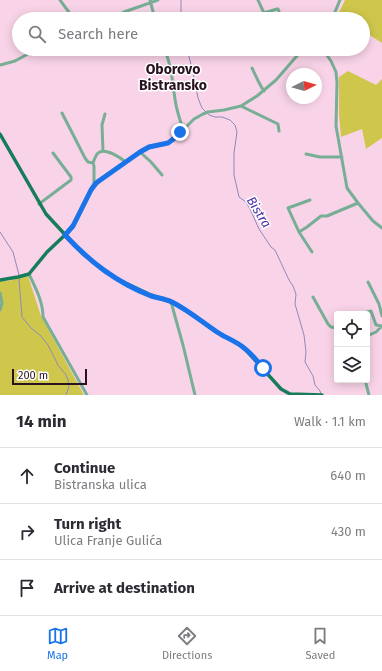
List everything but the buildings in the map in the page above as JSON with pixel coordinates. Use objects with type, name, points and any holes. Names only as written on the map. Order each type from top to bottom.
[{"type":"main road","points":[[0,134],[39,204],[46,214],[83,254],[104,271],[151,296],[171,302],[190,313],[218,333],[239,344],[281,389],[290,394],[320,395]]},
{"type":"main road","points":[[0,280],[29,274],[47,252],[65,235]]},
{"type":"street","points":[[60,0],[69,12]]},
{"type":"street","points":[[124,12],[158,0]]},
{"type":"street","points":[[258,0],[264,12]]},
{"type":"street","points":[[335,12],[340,0]]},
{"type":"street","points":[[150,2],[153,12]]},
{"type":"street","points":[[267,12],[276,9],[278,9],[279,12]]},
{"type":"street","points":[[0,65],[15,61],[24,56]]},
{"type":"street","points":[[168,56],[172,74],[175,100],[183,130]]},
{"type":"street","points":[[65,235],[73,226],[96,183],[149,147],[168,143],[176,137],[194,118],[208,112],[242,106],[264,91],[276,80],[297,56]]},
{"type":"street","points":[[328,56],[336,72],[336,126],[348,188],[373,221],[382,228]]},
{"type":"street","points":[[252,68],[264,91]]},
{"type":"street","points":[[242,106],[278,124],[279,130]]},
{"type":"street","points":[[62,112],[85,158],[88,162],[93,163]]},
{"type":"street","points":[[103,151],[102,125],[105,114]]},
{"type":"street","points":[[96,183],[94,183],[93,163],[96,155],[101,151],[114,154],[126,162]]},
{"type":"street","points":[[140,152],[162,175]]},
{"type":"street","points":[[39,204],[71,180],[71,177],[53,153]]},
{"type":"street","points":[[306,154],[320,157],[342,157]]},
{"type":"street","points":[[310,200],[288,208],[299,232],[312,252]]},
{"type":"street","points":[[299,232],[321,216],[327,216],[358,203]]},
{"type":"street","points":[[29,274],[43,309],[43,317],[87,395]]},
{"type":"street","points":[[368,282],[379,304],[382,316]]},
{"type":"street","points":[[0,293],[2,302],[0,310]]},
{"type":"street","points":[[313,297],[328,324],[334,328]]},
{"type":"street","points":[[171,302],[183,345],[194,395]]},
{"type":"street","points":[[370,311],[374,323],[382,326]]},
{"type":"street","points":[[370,335],[376,332],[382,326]]},
{"type":"street","points":[[366,383],[369,395]]},
{"type":"shaded area","points":[[345,0],[382,0],[382,43],[370,35],[370,12],[339,12]]},
{"type":"shaded area","points":[[348,71],[376,85],[382,79],[382,138],[366,149],[362,129],[341,137],[339,114],[339,77]]},
{"type":"shaded area","points":[[28,276],[41,316],[84,395],[0,395],[0,281],[8,281]]},
{"type":"waterway","name":"Bistra","points":[[181,0],[181,12]]},
{"type":"waterway","name":"Bistra","points":[[189,56],[198,98],[202,108],[209,115],[230,120],[235,125],[237,132],[234,153],[234,175],[239,197],[246,202],[259,229],[271,247],[275,250],[293,286],[296,294],[295,304],[304,335],[306,352],[305,362],[313,376],[315,385],[321,394]]},
{"type":"waterway","points":[[0,232],[13,252],[19,275]]},
{"type":"waterway","points":[[19,279],[22,317],[48,345],[58,365],[66,375],[69,387],[66,395]]},
{"type":"district","name":"Oborovo Bistransko","points":[[173,78]]},
{"type":"route","points":[[180,132],[168,143],[149,147],[140,152],[96,183],[73,226],[65,235],[83,254],[104,271],[130,286],[151,296],[171,302],[190,313],[218,333],[239,344],[263,368]]}]
